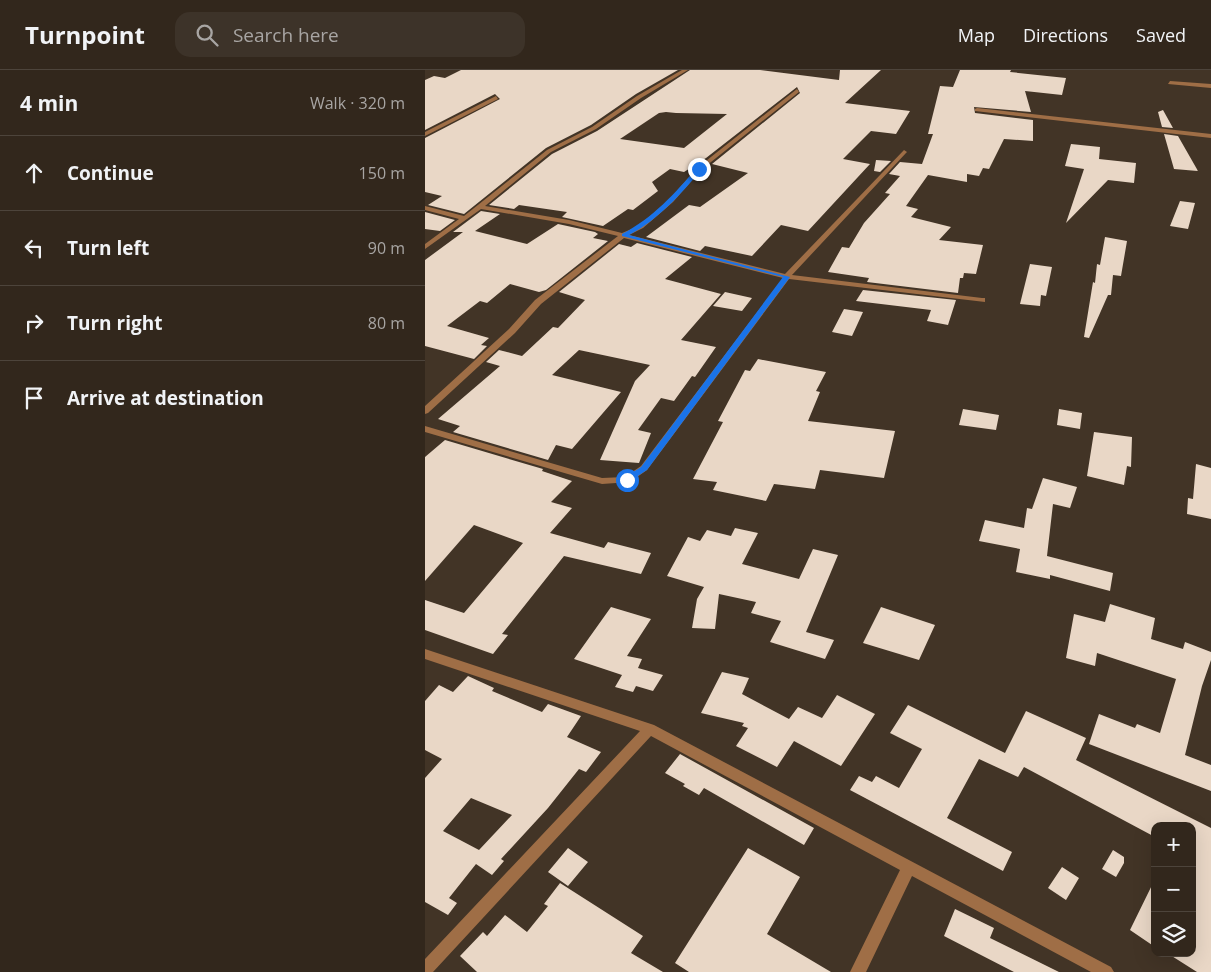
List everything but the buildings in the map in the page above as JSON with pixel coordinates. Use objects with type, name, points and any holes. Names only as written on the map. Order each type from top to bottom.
[{"type":"street","points":[[425,247],[480,207],[549,151],[594,128],[639,97],[686,70]]},
{"type":"street","points":[[1170,83],[1211,86]]},
{"type":"street","points":[[425,410],[513,331],[538,302],[624,235],[641,226],[671,200],[699,169],[797,91]]},
{"type":"street","points":[[425,134],[497,98]]},
{"type":"street","points":[[977,110],[1211,136]]},
{"type":"street","points":[[425,429],[602,480],[627,480],[644,468],[787,277],[905,152]]},
{"type":"street","points":[[480,207],[542,217],[624,235],[787,277],[982,300]]},
{"type":"street","points":[[425,208],[464,218]]},
{"type":"street","points":[[425,654],[650,729],[1106,972]]},
{"type":"street","points":[[425,970],[650,729]]},
{"type":"street","points":[[858,972],[909,866]]},
{"type":"route","points":[[627,480],[644,468],[787,277],[747,265],[697,255],[624,235],[641,226],[671,200],[699,169]]}]
